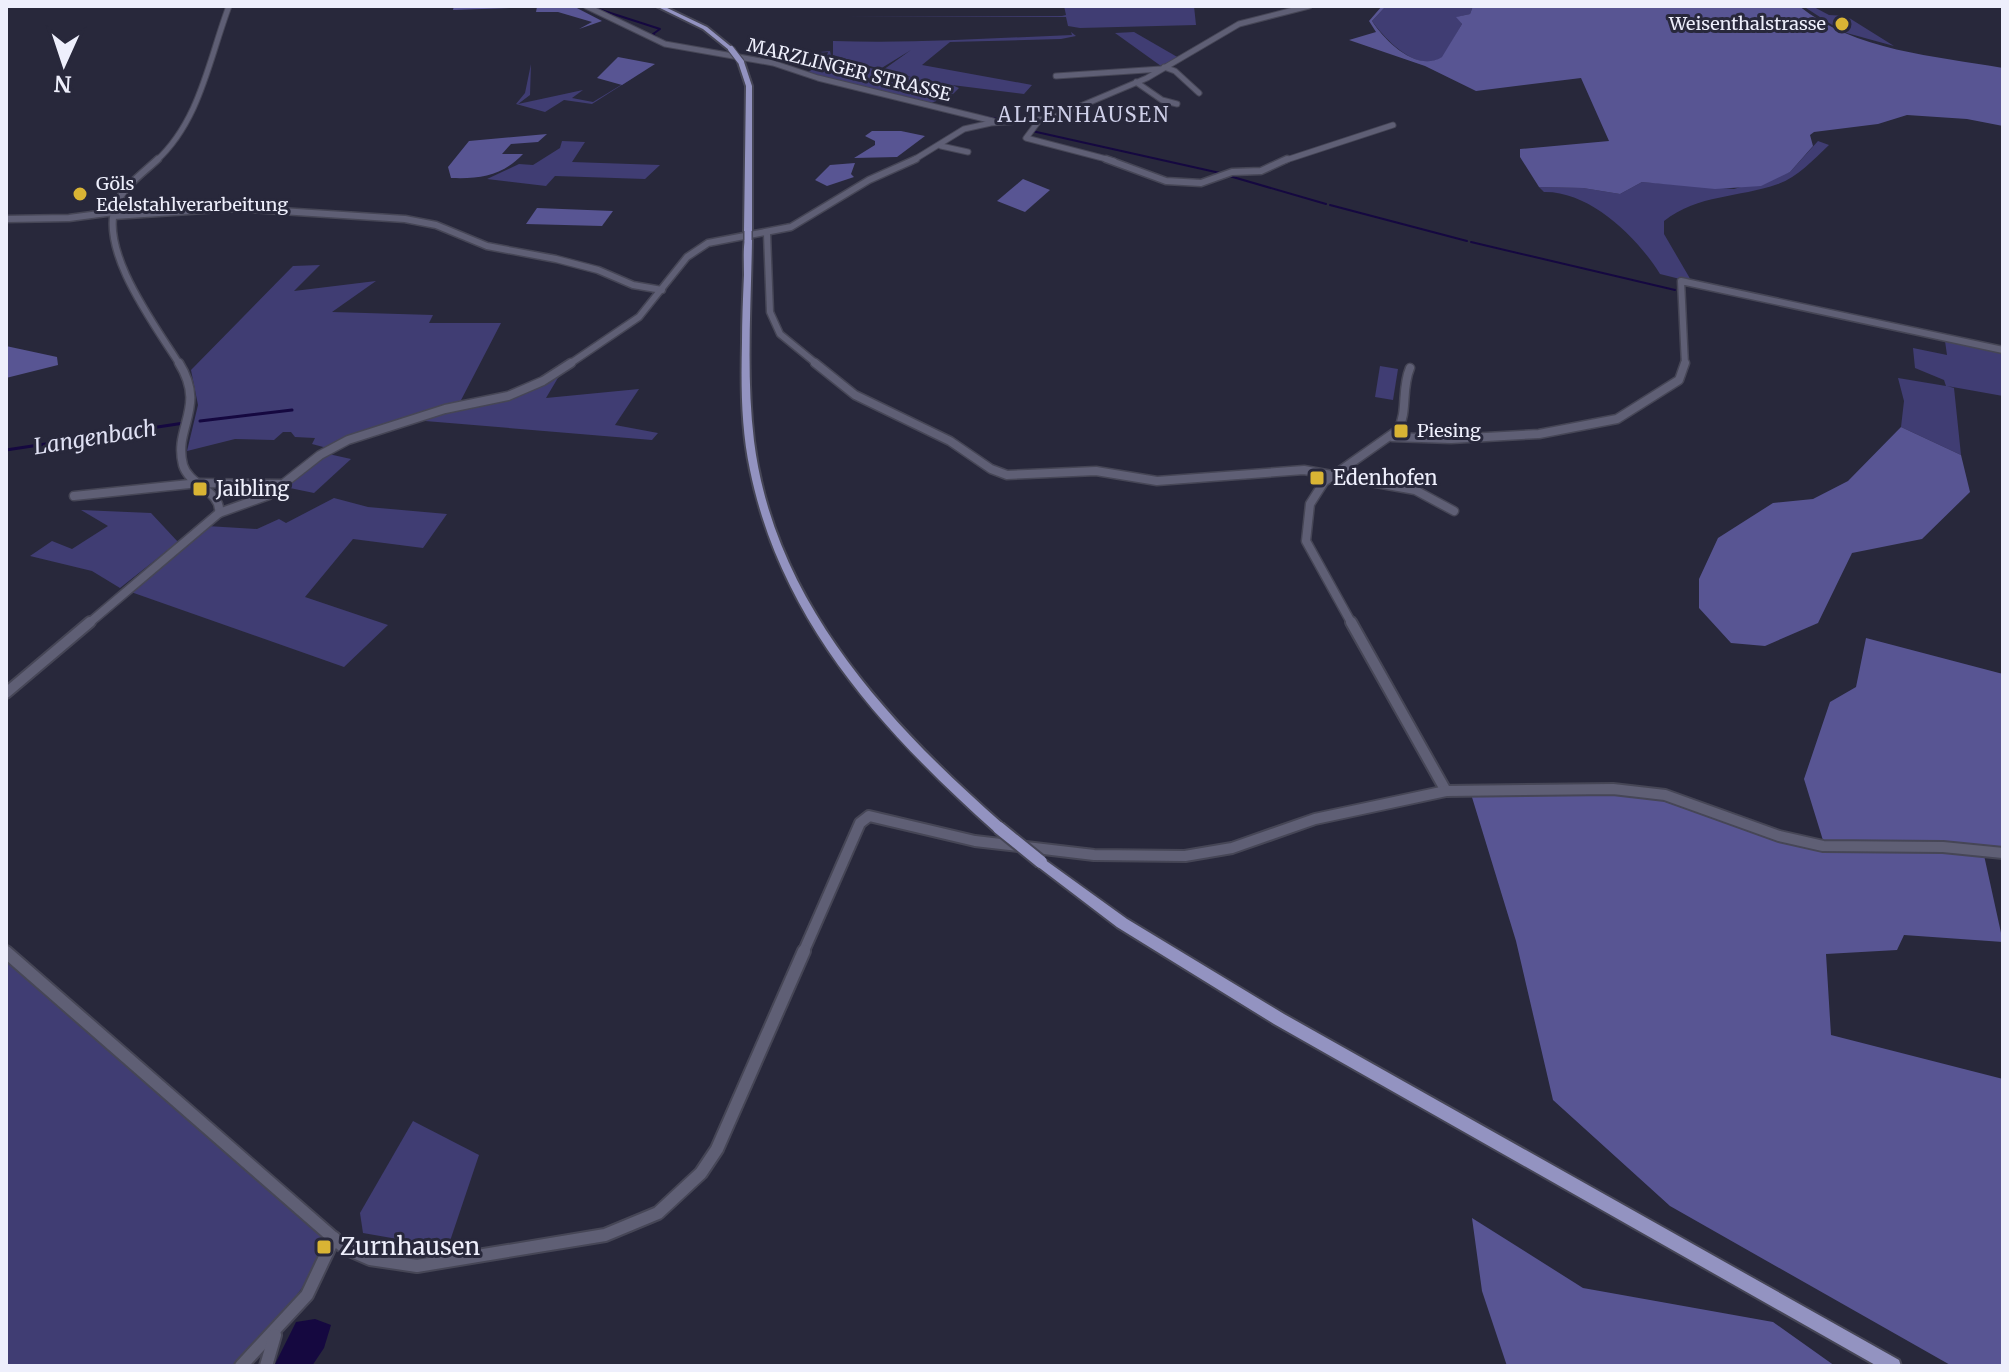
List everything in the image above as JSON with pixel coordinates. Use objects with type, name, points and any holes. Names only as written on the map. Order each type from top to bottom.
[{"type":"main road","points":[[659,6],[705,28],[731,49],[741,62],[750,97],[747,394],[751,455],[760,497],[788,570],[824,637],[886,720],[948,784],[999,828],[1122,923],[1279,1019],[1893,1366]]},
{"type":"street","points":[[219,513],[218,500],[188,474],[183,457],[193,407],[191,387],[145,313],[115,236],[114,214],[121,194],[158,161],[181,133],[212,63],[229,6]]},
{"type":"street","name":"MARZLINGER STRASSE","points":[[586,6],[659,42],[773,63],[810,76],[996,122]]},
{"type":"street","points":[[6,693],[219,513],[256,502],[320,455],[355,438],[445,409],[508,396],[536,384],[632,322],[687,257],[708,243],[767,234],[799,223],[869,180],[941,146],[964,129],[996,122],[1038,122],[1136,82],[1239,24],[1309,6]]},
{"type":"street","points":[[1056,76],[1163,68],[1175,71],[1199,93]]},
{"type":"street","points":[[1136,82],[1162,100],[1177,104]]},
{"type":"street","points":[[1038,122],[1026,138],[1114,161],[1166,181],[1201,183],[1232,172],[1261,171],[1300,153],[1393,125]]},
{"type":"street","points":[[941,146],[968,152]]},
{"type":"street","points":[[6,219],[234,208],[405,219],[436,225],[487,246],[570,262],[633,285],[662,290]]},
{"type":"street","points":[[767,234],[769,303],[773,323],[780,334],[855,395],[950,441],[991,469],[1007,475],[1034,476],[1096,471],[1157,481],[1304,470],[1415,490],[1454,511]]},
{"type":"street","points":[[1392,437],[1451,439],[1539,434],[1617,419],[1679,380],[1685,367],[1681,281],[2003,350]]},
{"type":"street","points":[[1410,368],[1402,382],[1401,425],[1392,437],[1324,480],[1310,497],[1306,510],[1306,541],[1446,791]]},
{"type":"street","points":[[172,485],[188,474]]},
{"type":"street","points":[[74,496],[199,483],[284,484]]},
{"type":"street","points":[[6,952],[345,1248],[370,1259],[417,1266],[605,1235],[658,1213],[701,1173],[717,1149],[864,818],[879,817],[975,841],[1094,855],[1185,856],[1232,848],[1315,819],[1446,791],[1649,792],[1779,836],[1823,846],[1943,847],[2003,853]]},
{"type":"street","points":[[241,1366],[307,1295],[334,1238]]},
{"type":"street","points":[[266,1366],[276,1331]]},
{"type":"shaded area","points":[[454,6],[573,6],[602,21],[579,29],[592,22],[558,12],[536,12],[537,7],[453,10]]},
{"type":"shaded area","points":[[1064,6],[1194,6],[1196,25],[1080,28],[1068,26],[1066,17],[843,16],[1062,16],[1066,15]]},
{"type":"shaded area","points":[[1382,6],[1386,6],[1372,21],[1378,29],[1393,45],[1412,58],[1432,61],[1442,57],[1462,24],[1456,17],[1470,14],[1473,6],[1799,6],[1821,21],[1870,42],[1923,55],[2003,68],[2003,126],[1967,119],[1907,115],[1878,124],[1814,132],[1810,135],[1813,146],[1790,172],[1761,186],[1715,189],[1642,182],[1620,194],[1583,188],[1539,187],[1520,157],[1520,149],[1609,141],[1581,78],[1476,91],[1425,66],[1349,40],[1376,32],[1369,21]]},
{"type":"shaded area","points":[[1386,6],[1473,6],[1470,14],[1457,17],[1462,24],[1443,57],[1423,61],[1394,45],[1372,21]]},
{"type":"shaded area","points":[[1803,6],[1812,6],[1829,15],[1846,16],[1894,46],[1843,32]]},
{"type":"shaded area","points":[[1071,32],[1076,36],[950,42],[922,65],[1032,85],[1024,94],[952,85],[959,88],[953,94],[874,76],[881,71],[923,80],[883,70],[911,50],[880,69],[833,55],[833,41],[953,40],[1072,35]]},
{"type":"shaded area","points":[[1134,32],[1179,58],[1161,66],[1115,33]]},
{"type":"shaded area","points":[[755,42],[810,53],[830,51],[832,60],[879,70],[871,78],[952,95],[931,103],[807,73],[826,60],[828,52],[809,54]]},
{"type":"shaded area","points":[[618,57],[655,64],[622,85],[597,78]]},
{"type":"shaded area","points":[[531,64],[530,95],[518,104],[583,90],[572,98],[593,102],[639,74],[592,104],[564,100],[545,112],[516,104],[525,93]]},
{"type":"shaded area","points":[[872,131],[901,131],[925,136],[897,157],[854,158],[875,145],[875,141],[865,136]]},
{"type":"shaded area","points":[[547,134],[538,142],[511,144],[502,154],[523,154],[499,172],[481,177],[451,178],[448,167],[469,141]]},
{"type":"shaded area","points":[[562,141],[585,142],[572,162],[660,165],[645,179],[555,176],[546,186],[487,179],[519,164],[533,165],[560,148]]},
{"type":"shaded area","points":[[1818,141],[1829,145],[1805,168],[1785,181],[1763,189],[1705,201],[1664,221],[1664,234],[1692,282],[1660,274],[1639,245],[1595,208],[1578,199],[1544,192],[1539,187],[1583,188],[1620,194],[1642,182],[1734,189],[1790,172]]},
{"type":"shaded area","points":[[855,163],[851,174],[854,177],[827,186],[815,180],[830,165]]},
{"type":"shaded area","points":[[1023,179],[1050,190],[1025,212],[997,201]]},
{"type":"shaded area","points":[[537,208],[613,211],[602,226],[526,224]]},
{"type":"shaded area","points":[[320,265],[294,291],[376,281],[332,312],[433,315],[429,323],[501,323],[459,404],[327,448],[312,444],[315,438],[295,437],[291,432],[283,432],[274,440],[235,439],[187,451],[198,405],[191,370],[293,266]]},
{"type":"shaded area","points":[[1945,341],[2003,352],[2003,396],[1947,386],[1954,388],[1961,455],[1901,427],[1904,401],[1898,378],[1946,386],[1944,380],[1915,368],[1913,348],[1947,355]]},
{"type":"shaded area","points":[[6,346],[57,357],[58,365],[6,378]]},
{"type":"shaded area","points":[[1380,366],[1398,369],[1393,400],[1375,397]]},
{"type":"shaded area","points":[[562,371],[546,398],[639,389],[615,425],[658,433],[652,440],[413,420],[512,395]]},
{"type":"shaded area","points":[[1901,427],[1961,455],[1970,492],[1922,539],[1852,553],[1818,623],[1765,646],[1731,643],[1699,608],[1699,579],[1718,538],[1773,503],[1813,499],[1848,481]]},
{"type":"shaded area","points":[[324,453],[351,459],[314,493],[285,487]]},
{"type":"shaded area","points":[[334,498],[368,507],[447,514],[423,548],[353,539],[305,597],[388,625],[344,667],[131,592],[207,526],[257,529],[279,519],[286,523]]},
{"type":"shaded area","points":[[81,510],[151,513],[178,542],[120,588],[92,571],[30,556],[52,541],[72,549],[108,526]]},
{"type":"shaded area","points":[[1866,638],[2003,674],[2003,849],[1982,846],[2003,942],[1904,935],[1897,950],[1826,954],[1831,1035],[2003,1079],[2003,1366],[1952,1366],[1670,1206],[1553,1100],[1516,941],[1471,794],[1642,794],[1793,845],[1826,850],[1804,779],[1830,702],[1856,687]]},
{"type":"shaded area","points":[[6,960],[321,1236],[314,1268],[303,1287],[234,1366],[6,1366]]},
{"type":"shaded area","points":[[413,1121],[479,1155],[450,1241],[426,1244],[363,1233],[360,1213]]},
{"type":"shaded area","points":[[1472,1218],[1583,1288],[1773,1322],[1835,1366],[1507,1366],[1482,1291]]},
{"type":"shaded area","points":[[315,1319],[331,1325],[324,1348],[312,1366],[274,1366],[296,1322]]},
{"type":"waterway","points":[[595,8],[660,29],[653,34],[657,38]]},
{"type":"waterway","points":[[982,116],[1002,120]]},
{"type":"waterway","points":[[1032,131],[1220,173]]},
{"type":"waterway","points":[[1226,175],[1326,204]]},
{"type":"waterway","points":[[1330,205],[1467,241]]},
{"type":"waterway","points":[[1471,242],[1675,290]]},
{"type":"waterway","name":"Langenbach","points":[[200,421],[292,410]]},
{"type":"waterway","name":"Langenbach","points":[[6,450],[184,423]]},
{"type":"place","name":"Weisenthalstrasse","points":[[1842,24]]},
{"type":"place","name":"Göls Edelstahlverarbeitung","points":[[80,194]]},
{"type":"place","name":"Piesing","points":[[1401,431]]},
{"type":"place","name":"Edenhofen","points":[[1317,478]]},
{"type":"place","name":"Jaibling","points":[[200,489]]},
{"type":"place","name":"Zurnhausen","points":[[324,1247]]},
{"type":"district","name":"ALTENHAUSEN","points":[[1084,115]]}]
